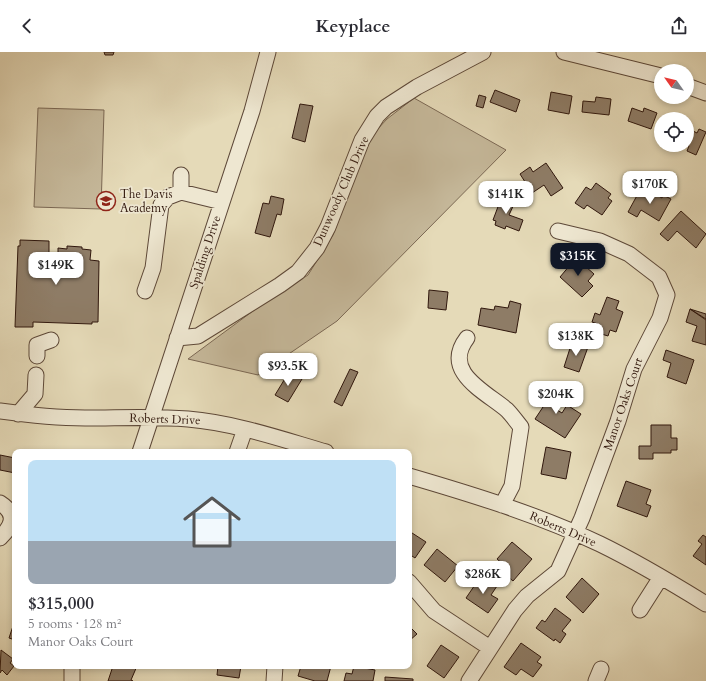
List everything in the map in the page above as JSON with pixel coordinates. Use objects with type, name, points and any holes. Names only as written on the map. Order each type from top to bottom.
[{"type":"street","name":"Spalding Drive","points":[[141,449],[252,112],[268,52]]},
{"type":"street","name":"Dunwoody Club Drive","points":[[177,338],[198,336],[280,285],[298,272],[317,248],[328,227],[362,140],[377,116],[386,107],[399,98],[483,52]]},
{"type":"street","points":[[570,53],[654,74]]},
{"type":"street","points":[[694,89],[706,93]]},
{"type":"street","points":[[181,175],[181,192]]},
{"type":"street","points":[[146,291],[153,268],[161,205],[168,197],[181,192],[222,202]]},
{"type":"street","name":"Manor Oaks Court","points":[[469,681],[490,648],[527,596],[558,571],[577,530],[618,421],[634,368],[660,318],[667,295],[658,277],[629,254],[600,241],[558,231]]},
{"type":"street","points":[[468,338],[461,347],[459,356],[461,367],[474,387],[507,411],[521,427],[512,486],[502,504]]},
{"type":"street","points":[[37,356],[38,345],[51,340]]},
{"type":"street","points":[[18,414],[35,394],[36,375]]},
{"type":"street","name":"Roberts Drive","points":[[0,411],[18,414],[83,418],[204,420],[245,429],[315,449]]},
{"type":"street","points":[[238,449],[245,429]]},
{"type":"street","name":"Roberts Drive","points":[[412,477],[502,504],[577,530],[706,604]]},
{"type":"street","points":[[0,503],[8,508],[12,517],[10,526],[0,538]]},
{"type":"street","points":[[640,610],[661,577]]},
{"type":"street","points":[[412,585],[434,611],[490,648]]},
{"type":"street","points":[[72,669],[72,681]]},
{"type":"street","points":[[274,681],[275,669]]},
{"type":"shaded area","points":[[414,98],[506,150],[337,321],[258,375],[188,359],[257,308],[308,275],[333,235],[362,155],[374,133],[387,119]]},
{"type":"shaded area","points":[[38,108],[104,110],[101,209],[34,207]]},
{"type":"building","points":[[104,52],[114,52],[113,55],[105,55]]},
{"type":"building","points":[[495,90],[520,100],[516,112],[490,102]]},
{"type":"building","points":[[551,92],[572,96],[569,114],[548,110]]},
{"type":"building","points":[[479,95],[486,97],[483,108],[476,106]]},
{"type":"building","points":[[596,97],[611,99],[609,115],[582,112],[583,101],[595,102]]},
{"type":"building","points":[[300,104],[313,106],[305,142],[292,138]]},
{"type":"building","points":[[632,108],[643,112],[644,108],[654,112],[654,121],[651,129],[628,121]]},
{"type":"building","points":[[699,129],[706,132],[696,155],[689,152],[694,152],[694,132],[697,133]]},
{"type":"building","points":[[546,163],[563,188],[551,196],[544,185],[532,193],[520,174],[530,167],[533,172]]},
{"type":"building","points":[[596,183],[611,194],[608,198],[612,201],[602,215],[587,205],[584,209],[575,203],[586,187],[591,190]]},
{"type":"building","points":[[640,190],[653,198],[655,194],[662,198],[663,195],[671,199],[659,221],[641,210],[637,217],[628,212]]},
{"type":"building","points":[[271,196],[284,199],[281,215],[277,214],[270,237],[255,233],[263,203],[269,204]]},
{"type":"building","points":[[498,196],[515,202],[509,215],[523,220],[519,231],[506,226],[505,229],[495,225],[496,221],[493,220],[499,204],[495,203]]},
{"type":"building","points":[[681,211],[706,234],[696,248],[677,231],[668,241],[660,234]]},
{"type":"building","points":[[20,240],[49,241],[49,259],[58,259],[58,248],[67,249],[67,246],[82,247],[82,249],[91,250],[90,260],[99,261],[98,322],[92,322],[92,324],[33,322],[33,327],[15,327],[18,246],[20,246]]},
{"type":"building","points":[[576,258],[594,274],[588,281],[593,286],[582,297],[560,277]]},
{"type":"building","points":[[429,290],[448,292],[446,310],[428,308]]},
{"type":"building","points":[[607,297],[619,301],[616,309],[623,312],[616,332],[610,330],[608,336],[595,332],[598,324],[592,322],[595,313],[600,315]]},
{"type":"building","points":[[510,301],[521,304],[516,333],[478,325],[481,308],[494,310],[495,306],[508,308]]},
{"type":"building","points":[[690,309],[706,314],[706,319]]},
{"type":"building","points":[[690,309],[706,320],[706,345],[692,341],[697,326],[686,322]]},
{"type":"building","points":[[572,342],[588,347],[579,372],[564,367]]},
{"type":"building","points":[[666,350],[694,360],[686,384],[667,377],[671,363],[663,360]]},
{"type":"building","points":[[350,369],[358,372],[342,406],[334,402]]},
{"type":"building","points":[[289,372],[302,379],[288,402],[275,395]]},
{"type":"building","points":[[544,390],[559,400],[554,408],[562,413],[567,405],[581,414],[565,438],[535,419],[543,407],[536,403]]},
{"type":"building","points":[[651,425],[671,425],[671,438],[677,438],[677,450],[671,450],[671,453],[653,453],[653,459],[639,459],[639,446],[651,446]]},
{"type":"building","points":[[546,447],[571,452],[566,479],[541,474]]},
{"type":"building","points":[[0,455],[12,457],[12,472],[0,470]]},
{"type":"building","points":[[626,481],[651,490],[646,504],[651,506],[647,517],[617,506]]},
{"type":"building","points":[[412,533],[426,542],[415,558],[412,556]]},
{"type":"building","points":[[703,535],[706,537],[706,565],[693,556],[702,544],[698,541]]},
{"type":"building","points":[[512,542],[532,559],[513,581],[500,570],[504,565],[497,559]]},
{"type":"building","points":[[437,549],[458,566],[445,582],[424,565]]},
{"type":"building","points":[[481,576],[497,586],[491,595],[498,599],[488,613],[466,598]]},
{"type":"building","points":[[582,578],[599,594],[583,613],[566,597]]},
{"type":"building","points":[[555,608],[571,620],[562,631],[566,634],[560,643],[555,639],[554,641],[536,628],[542,620],[545,622]]},
{"type":"building","points":[[12,629],[12,639],[9,638]]},
{"type":"building","points":[[412,629],[417,634],[412,638]]},
{"type":"building","points":[[521,643],[541,657],[537,662],[542,665],[533,677],[521,669],[516,675],[504,667]]},
{"type":"building","points":[[441,645],[459,657],[444,678],[427,666]]},
{"type":"building","points":[[1,650],[12,658],[10,663],[12,664],[12,669],[7,675],[2,670],[0,673]]},
{"type":"building","points":[[112,669],[136,669],[131,680],[133,681],[108,681]]},
{"type":"building","points":[[218,669],[240,669],[239,678],[217,675]]},
{"type":"building","points":[[300,669],[330,669],[327,681],[315,681],[298,676]]},
{"type":"building","points":[[353,669],[375,670],[373,681],[344,681],[346,673],[352,674]]},
{"type":"building","points":[[385,677],[413,679],[413,681],[385,681]]},
{"type":"place","name":"The Davis Academy","points":[[106,201]]}]
